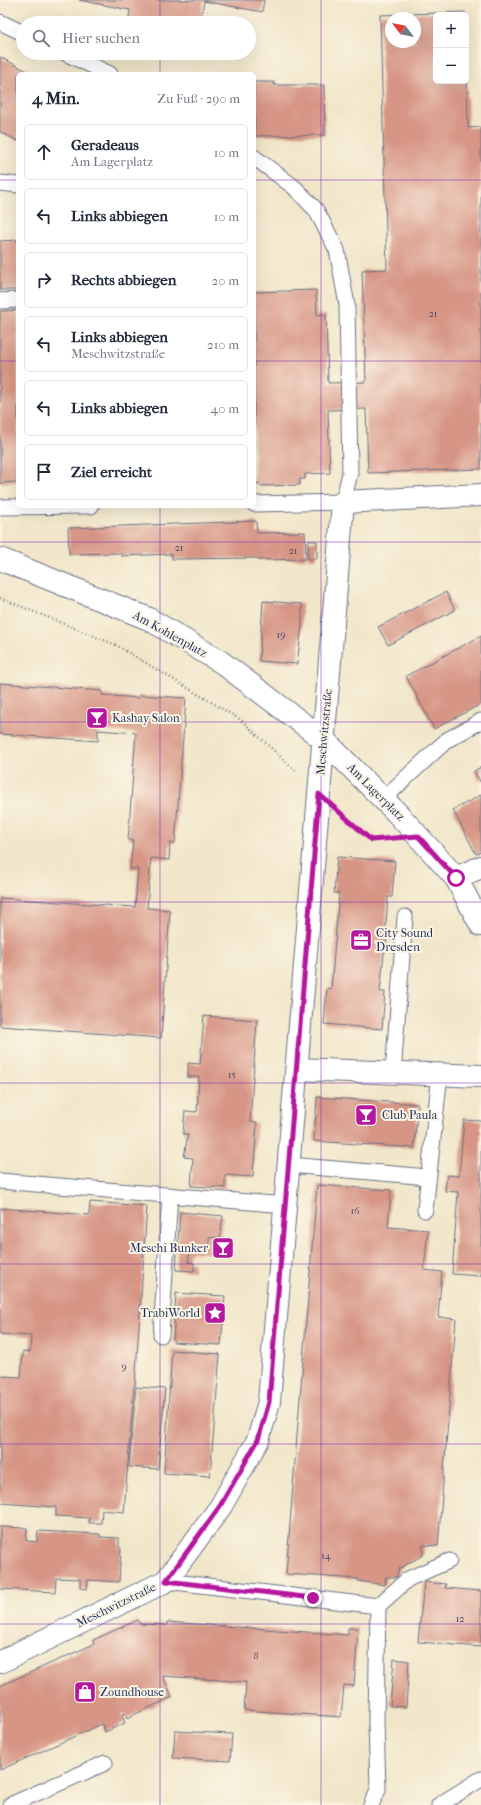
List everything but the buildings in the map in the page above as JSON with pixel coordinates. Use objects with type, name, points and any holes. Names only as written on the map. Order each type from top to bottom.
[{"type":"street","points":[[343,502],[481,495]]},
{"type":"street","name":"Meschwitzstraße","points":[[0,1662],[166,1581],[220,1506],[258,1440],[269,1402],[343,502]]},
{"type":"street","name":"Am Kohlenplatz","points":[[0,559],[149,620],[221,662],[324,739]]},
{"type":"street","name":"Am Lagerplatz","points":[[324,739],[383,798],[456,878],[481,925]]},
{"type":"street","points":[[456,878],[481,867]]},
{"type":"street","points":[[297,1069],[481,1076]]},
{"type":"lane","points":[[0,22],[16,30]]},
{"type":"lane","points":[[80,60],[106,72]]},
{"type":"lane","points":[[256,158],[294,187],[316,210],[337,250],[348,305],[350,473],[343,502],[256,504]]},
{"type":"lane","points":[[0,183],[16,185]]},
{"type":"lane","points":[[0,301],[16,300]]},
{"type":"lane","points":[[0,507],[16,507]]},
{"type":"lane","points":[[383,798],[447,740],[481,721]]},
{"type":"lane","points":[[393,1073],[405,917]]},
{"type":"lane","points":[[425,1210],[440,1074]]},
{"type":"lane","points":[[289,1165],[428,1177]]},
{"type":"lane","points":[[0,1181],[285,1205]]},
{"type":"lane","points":[[161,1335],[170,1195]]},
{"type":"lane","points":[[371,1805],[378,1790],[376,1721],[378,1606],[408,1579],[449,1561]]},
{"type":"lane","points":[[166,1581],[378,1606]]},
{"type":"lane","points":[[10,1805],[105,1763]]},
{"type":"lane","points":[[439,1805],[481,1779]]},
{"type":"path","points":[[0,598],[116,645],[241,720],[319,794],[371,840],[418,836]]},
{"type":"place","name":"Kashay Salon","points":[[97,718]]},
{"type":"place","name":"City Sound Dresden","points":[[361,940]]},
{"type":"place","name":"Club Paula","points":[[366,1115]]},
{"type":"place","name":"Meschi Bunker","points":[[223,1248]]},
{"type":"place","name":"TrabiWorld","points":[[215,1313]]},
{"type":"place","name":"Zoundhouse","points":[[85,1692]]},
{"type":"route","points":[[313,1598],[166,1581],[220,1506],[258,1440],[269,1402],[319,794],[371,840],[418,836],[456,878]]}]
